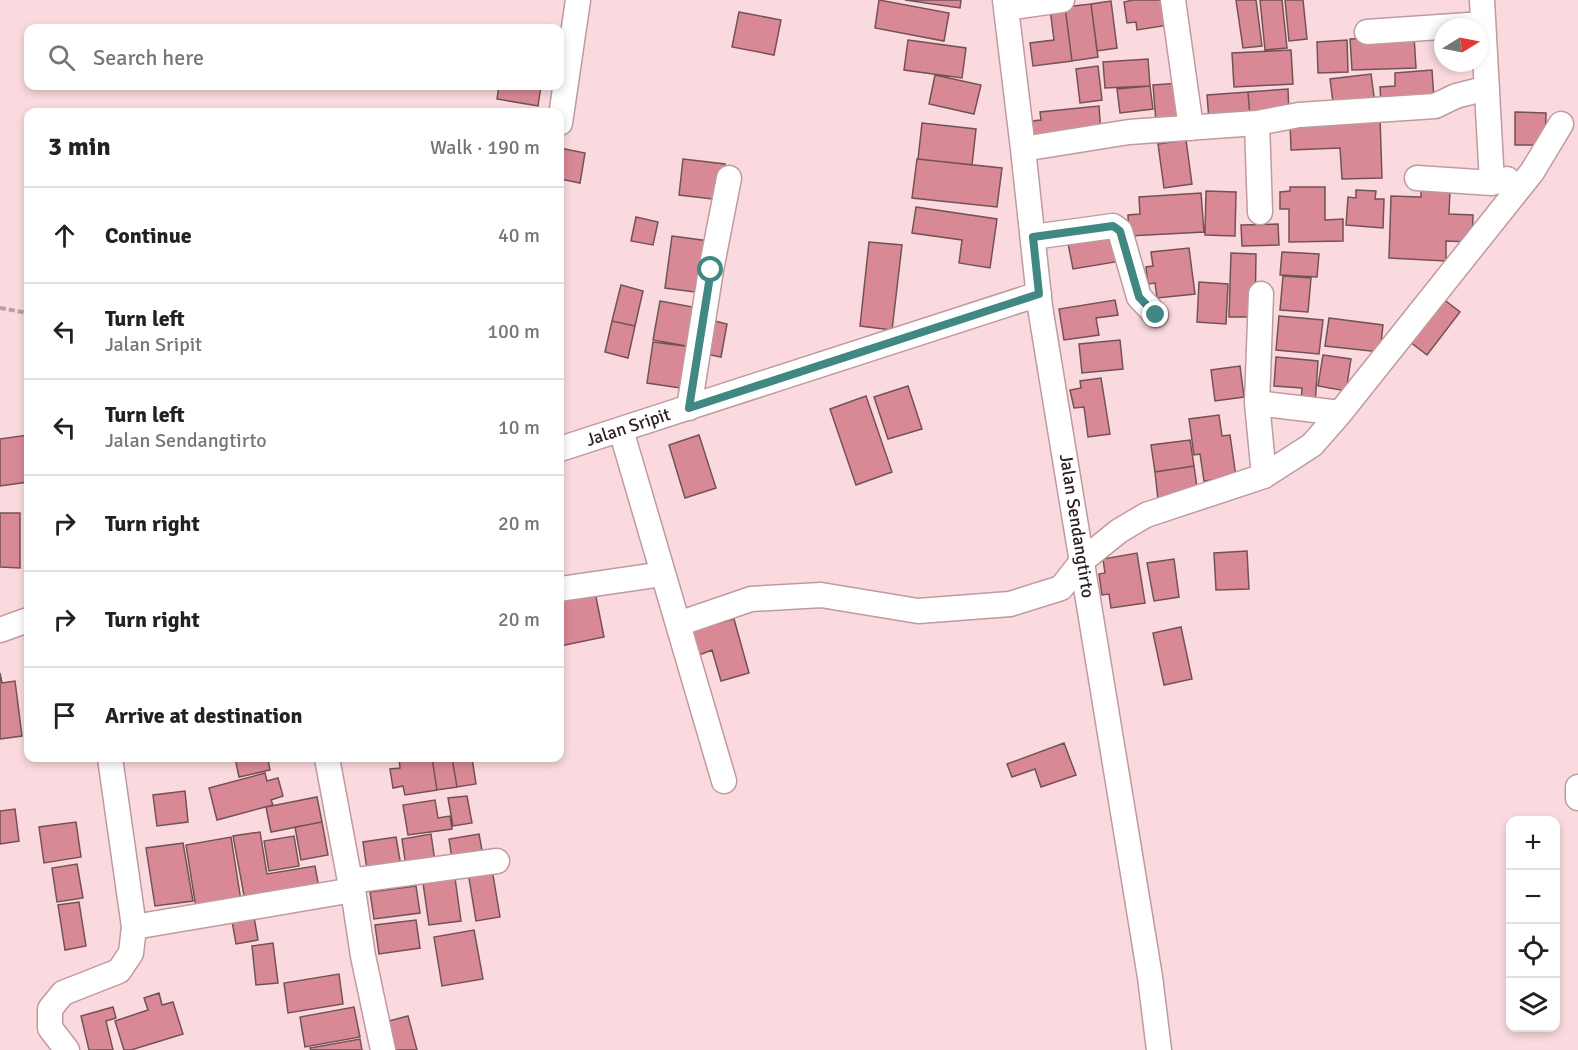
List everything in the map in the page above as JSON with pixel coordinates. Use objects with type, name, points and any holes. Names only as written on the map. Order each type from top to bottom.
[{"type":"street","points":[[562,108],[578,0]]},
{"type":"street","points":[[1005,4],[1062,0]]},
{"type":"street","points":[[1173,0],[1191,128]]},
{"type":"street","name":"Jalan Sendangtirto","points":[[1005,4],[1039,294],[1148,965],[1159,1050]]},
{"type":"street","points":[[1367,32],[1483,12],[1492,183]]},
{"type":"street","points":[[1023,148],[1129,132],[1257,123],[1299,115],[1435,106],[1456,96],[1487,88]]},
{"type":"street","points":[[1257,123],[1260,213]]},
{"type":"street","points":[[678,624],[751,599],[763,598],[821,595],[918,611],[1010,604],[1061,588],[1083,560],[1119,531],[1146,515],[1264,476],[1312,445],[1340,413],[1532,172],[1561,124]]},
{"type":"street","points":[[1417,178],[1492,183],[1532,172]]},
{"type":"street","points":[[689,408],[711,270],[729,178]]},
{"type":"street","points":[[1033,237],[1113,226],[1120,231],[1139,297],[1156,315]]},
{"type":"street","name":"Jalan Sripit","points":[[564,448],[1039,294]]},
{"type":"street","points":[[1261,294],[1257,403],[1264,476]]},
{"type":"street","points":[[1257,403],[1340,413]]},
{"type":"street","points":[[621,430],[724,781]]},
{"type":"street","points":[[564,588],[663,574]]},
{"type":"street","points":[[0,630],[24,621]]},
{"type":"street","points":[[67,1050],[50,1028],[50,1009],[63,993],[119,971],[131,953],[134,927],[111,762]]},
{"type":"street","points":[[328,762],[352,885],[363,956],[383,1050]]},
{"type":"street","points":[[1578,787],[1578,798]]},
{"type":"street","points":[[134,927],[352,885],[497,861]]},
{"type":"path","points":[[0,308],[24,312]]},
{"type":"building","points":[[879,0],[949,13],[944,41],[875,28]]},
{"type":"building","points":[[905,0],[961,0],[960,8]]},
{"type":"building","points":[[1165,0],[1169,25],[1137,30],[1136,22],[1127,23],[1124,2]]},
{"type":"building","points":[[1236,0],[1256,0],[1262,46],[1243,48]]},
{"type":"building","points":[[1260,0],[1282,0],[1287,48],[1265,50]]},
{"type":"building","points":[[1285,0],[1303,0],[1307,39],[1289,41]]},
{"type":"building","points":[[1111,1],[1117,48],[1097,51],[1091,4]]},
{"type":"building","points":[[1091,4],[1098,57],[1072,61],[1065,7]]},
{"type":"building","points":[[1065,7],[1072,61],[1033,66],[1030,43],[1054,40],[1050,9]]},
{"type":"building","points":[[739,12],[781,20],[774,55],[732,47]]},
{"type":"building","points":[[1414,36],[1416,68],[1352,70],[1350,39]]},
{"type":"building","points":[[908,40],[966,48],[962,78],[904,70]]},
{"type":"building","points":[[1347,40],[1348,72],[1318,73],[1317,42]]},
{"type":"building","points":[[1291,50],[1293,84],[1234,87],[1232,53]]},
{"type":"building","points":[[1148,59],[1150,86],[1105,88],[1103,62]]},
{"type":"building","points":[[1098,66],[1102,100],[1080,103],[1076,69]]},
{"type":"building","points":[[1432,70],[1434,100],[1381,104],[1380,87],[1395,86],[1395,73]]},
{"type":"building","points":[[1371,74],[1375,104],[1334,110],[1330,79]]},
{"type":"building","points":[[935,75],[981,85],[974,114],[929,104]]},
{"type":"building","points":[[1181,83],[1184,120],[1156,122],[1153,85]]},
{"type":"building","points":[[1150,86],[1153,109],[1120,113],[1117,89]]},
{"type":"building","points":[[1288,89],[1289,114],[1250,117],[1248,92]]},
{"type":"building","points":[[498,90],[540,90],[538,106],[497,99]]},
{"type":"building","points":[[1248,92],[1250,117],[1209,120],[1207,95]]},
{"type":"building","points":[[1099,106],[1101,134],[1033,140],[1032,121],[1041,120],[1040,112]]},
{"type":"building","points":[[1515,112],[1546,113],[1545,145],[1515,145]]},
{"type":"building","points":[[1380,117],[1382,178],[1342,179],[1340,148],[1291,150],[1290,121]]},
{"type":"building","points":[[922,123],[976,129],[972,165],[918,159]]},
{"type":"building","points":[[1186,140],[1192,184],[1164,188],[1158,144]]},
{"type":"building","points":[[564,149],[585,153],[580,183],[564,180]]},
{"type":"building","points":[[683,159],[725,164],[721,200],[679,195]]},
{"type":"building","points":[[917,159],[1002,168],[997,207],[912,198]]},
{"type":"building","points":[[1290,187],[1325,187],[1325,220],[1343,219],[1343,241],[1289,242],[1289,209],[1280,209],[1280,192],[1290,191]]},
{"type":"building","points":[[1421,187],[1450,189],[1449,214],[1473,215],[1472,242],[1446,241],[1446,261],[1389,258],[1391,196],[1421,197]]},
{"type":"building","points":[[1356,190],[1376,191],[1375,199],[1384,199],[1383,228],[1346,225],[1348,197],[1356,198]]},
{"type":"building","points":[[1206,191],[1236,192],[1235,236],[1205,235]]},
{"type":"building","points":[[1201,193],[1204,232],[1129,236],[1128,215],[1140,214],[1139,197]]},
{"type":"building","points":[[916,207],[997,219],[990,268],[959,263],[962,240],[912,233]]},
{"type":"building","points":[[636,217],[658,222],[653,245],[631,241]]},
{"type":"building","points":[[1278,224],[1279,245],[1242,246],[1241,225]]},
{"type":"building","points":[[1116,230],[1121,261],[1073,269],[1067,238]]},
{"type":"building","points":[[672,236],[709,241],[702,293],[665,288]]},
{"type":"building","points":[[869,242],[902,245],[892,330],[860,326]]},
{"type":"building","points":[[1189,248],[1195,294],[1157,298],[1155,283],[1148,284],[1146,267],[1153,266],[1151,252]]},
{"type":"building","points":[[1282,252],[1319,254],[1317,277],[1280,275]]},
{"type":"building","points":[[1231,253],[1256,254],[1255,317],[1229,317]]},
{"type":"building","points":[[1283,276],[1311,278],[1308,312],[1280,310]]},
{"type":"building","points":[[1199,282],[1228,284],[1226,324],[1197,322]]},
{"type":"building","points":[[621,285],[643,291],[635,326],[612,321]]},
{"type":"building","points":[[1438,295],[1460,312],[1427,355],[1405,338]]},
{"type":"building","points":[[1115,300],[1118,315],[1096,318],[1099,335],[1064,340],[1059,309]]},
{"type":"building","points":[[660,301],[698,308],[692,347],[653,340]]},
{"type":"building","points":[[1279,316],[1323,320],[1319,354],[1276,350]]},
{"type":"building","points":[[1329,318],[1383,325],[1380,352],[1325,346]]},
{"type":"building","points":[[707,319],[727,324],[721,357],[701,353]]},
{"type":"building","points":[[612,321],[635,326],[628,358],[605,352]]},
{"type":"building","points":[[1120,340],[1123,369],[1082,373],[1079,344]]},
{"type":"building","points":[[653,342],[692,347],[687,389],[647,383]]},
{"type":"building","points":[[1323,355],[1351,359],[1346,391],[1318,386]]},
{"type":"building","points":[[1276,357],[1318,361],[1315,405],[1301,404],[1302,388],[1274,386]]},
{"type":"building","points":[[1240,366],[1244,397],[1215,401],[1211,370]]},
{"type":"building","points":[[1101,378],[1110,434],[1088,437],[1084,407],[1074,408],[1070,390],[1081,388],[1080,381]]},
{"type":"building","points":[[908,386],[922,429],[888,439],[874,397]]},
{"type":"building","points":[[866,396],[892,472],[856,485],[830,409]]},
{"type":"building","points":[[1219,415],[1222,436],[1230,435],[1236,477],[1204,481],[1200,454],[1194,455],[1189,419]]},
{"type":"building","points":[[699,435],[716,488],[685,498],[669,445]]},
{"type":"building","points":[[24,436],[24,483],[0,486],[0,439]]},
{"type":"building","points":[[1190,440],[1194,466],[1155,472],[1151,445]]},
{"type":"building","points":[[1194,466],[1198,495],[1158,500],[1155,472]]},
{"type":"building","points":[[0,513],[20,513],[20,568],[0,567]]},
{"type":"building","points":[[1247,551],[1249,589],[1216,590],[1214,553]]},
{"type":"building","points":[[1137,553],[1145,603],[1111,608],[1109,594],[1102,595],[1099,574],[1105,573],[1103,559]]},
{"type":"building","points":[[1174,559],[1179,597],[1154,601],[1147,563]]},
{"type":"building","points":[[595,592],[604,637],[564,645],[564,598]]},
{"type":"building","points":[[734,619],[749,673],[721,681],[712,650],[699,655],[692,631]]},
{"type":"building","points":[[1181,627],[1192,679],[1164,685],[1153,633]]},
{"type":"building","points":[[0,673],[2,683],[15,681],[22,736],[0,739]]},
{"type":"building","points":[[1064,743],[1076,775],[1041,787],[1035,769],[1012,777],[1007,764]]},
{"type":"building","points":[[236,762],[268,762],[270,770],[239,777]]},
{"type":"building","points":[[399,762],[433,762],[437,790],[405,795],[403,786],[393,788],[390,769],[400,768]]},
{"type":"building","points":[[433,762],[453,762],[457,787],[437,790]]},
{"type":"building","points":[[453,762],[473,762],[476,784],[457,787]]},
{"type":"building","points":[[265,773],[267,781],[278,778],[283,796],[271,800],[273,805],[217,820],[209,788]]},
{"type":"building","points":[[185,791],[188,822],[157,826],[153,795]]},
{"type":"building","points":[[467,796],[472,823],[453,826],[448,798]]},
{"type":"building","points":[[317,797],[322,822],[271,832],[266,807]]},
{"type":"building","points":[[435,800],[438,818],[450,816],[452,829],[408,835],[403,805]]},
{"type":"building","points":[[15,809],[19,841],[0,844],[0,811]]},
{"type":"building","points":[[76,822],[81,857],[44,863],[39,827]]},
{"type":"building","points":[[322,822],[328,855],[301,860],[295,827]]},
{"type":"building","points":[[260,832],[267,874],[315,866],[320,894],[246,906],[233,836]]},
{"type":"building","points":[[431,834],[435,862],[406,867],[402,839]]},
{"type":"building","points":[[479,834],[484,861],[453,866],[449,839]]},
{"type":"building","points":[[294,836],[299,866],[269,871],[264,841]]},
{"type":"building","points":[[231,837],[242,907],[197,914],[186,845]]},
{"type":"building","points":[[396,837],[401,866],[367,870],[363,842]]},
{"type":"building","points":[[183,843],[193,901],[155,906],[146,848]]},
{"type":"building","points":[[77,864],[83,898],[57,902],[52,868]]},
{"type":"building","points":[[492,869],[500,917],[476,921],[468,872]]},
{"type":"building","points":[[455,878],[461,921],[429,925],[423,883]]},
{"type":"building","points":[[416,886],[420,913],[374,919],[370,892]]},
{"type":"building","points":[[79,902],[86,946],[65,950],[58,905]]},
{"type":"building","points":[[254,917],[258,940],[236,944],[232,921]]},
{"type":"building","points":[[416,920],[420,948],[379,954],[375,925]]},
{"type":"building","points":[[474,930],[483,979],[442,986],[434,937]]},
{"type":"building","points":[[273,943],[278,983],[256,985],[252,946]]},
{"type":"building","points":[[339,974],[343,1004],[288,1013],[284,983]]},
{"type":"building","points":[[159,993],[162,1005],[173,1002],[183,1034],[131,1050],[124,1050],[115,1021],[148,1010],[144,998]]},
{"type":"building","points":[[113,1007],[116,1018],[106,1021],[113,1050],[89,1050],[81,1016]]},
{"type":"building","points":[[354,1007],[360,1037],[305,1047],[300,1017]]},
{"type":"building","points":[[408,1016],[417,1050],[388,1050],[381,1023]]},
{"type":"building","points":[[360,1039],[362,1050],[311,1050],[310,1048]]},
{"type":"route","points":[[711,270],[689,408],[1039,294],[1033,237],[1113,226],[1120,231],[1123,237],[1139,297],[1156,315]]}]
